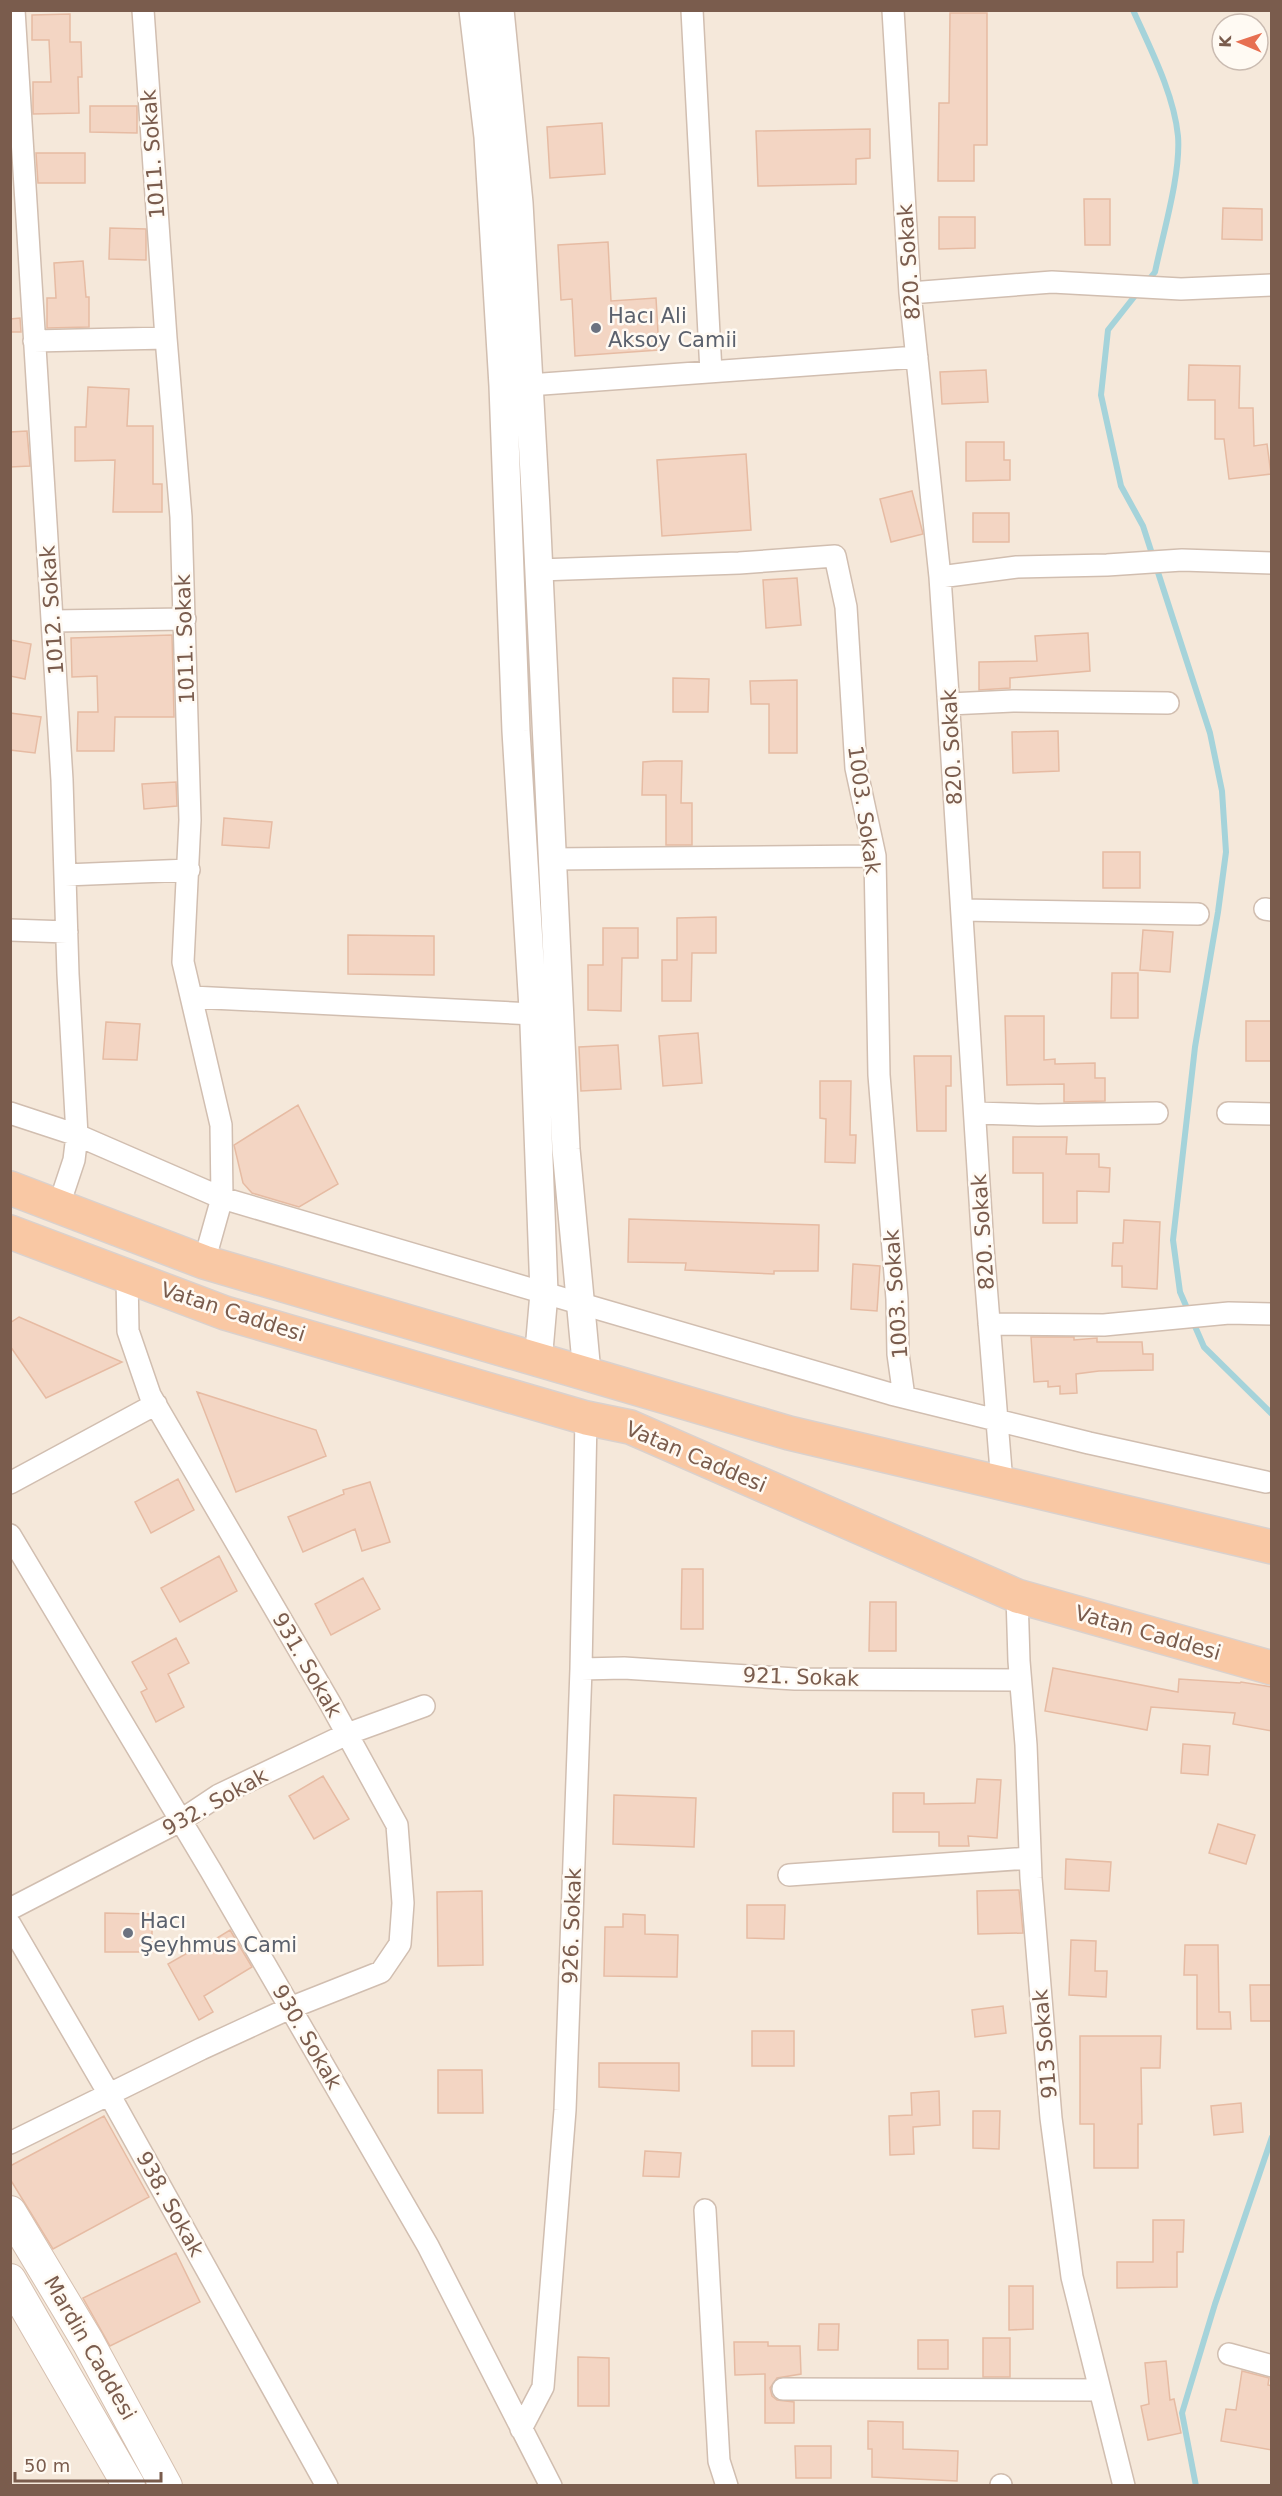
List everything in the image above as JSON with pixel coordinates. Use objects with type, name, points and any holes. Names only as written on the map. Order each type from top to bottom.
[{"type":"highway","name":"Vatan Caddesi","points":[[10,1188],[57,1208],[204,1262],[538,1362],[587,1373],[789,1433],[1272,1547]]},
{"type":"highway","name":"Vatan Caddesi","points":[[10,1232],[225,1314],[586,1418],[630,1427],[1017,1596],[1272,1668]]},
{"type":"main road","name":"Mardin Caddesi","points":[[10,2212],[88,2342],[166,2486]]},
{"type":"main road","name":"Mardin Caddesi","points":[[10,2280],[129,2486]]},
{"type":"street","name":"1012. Sokak","points":[[14,10],[53,621],[77,1135],[74,1160],[57,1208]]},
{"type":"street","name":"1011. Sokak","points":[[144,10],[166,338],[181,517],[190,810],[183,962],[221,1125],[222,1198],[204,1262]]},
{"type":"street","points":[[473,10],[488,138],[503,386],[517,743],[533,1014],[544,1293],[538,1362]]},
{"type":"street","points":[[500,10],[519,203],[530,386],[566,1149],[587,1373]]},
{"type":"street","points":[[692,10],[711,372]]},
{"type":"street","name":"820. Sokak","points":[[893,10],[910,293],[940,577],[989,1324],[1002,1483]]},
{"type":"street","points":[[910,293],[1052,282],[1182,289],[1272,285]]},
{"type":"street","points":[[34,341],[166,338]]},
{"type":"street","points":[[530,386],[917,357]]},
{"type":"street","name":"1003. Sokak","points":[[539,570],[739,563],[835,556],[846,607],[856,768],[874,856],[879,1075],[897,1299],[898,1353],[904,1397]]},
{"type":"street","points":[[940,577],[1017,567],[1182,560],[1272,563]]},
{"type":"street","points":[[53,621],[185,620]]},
{"type":"street","points":[[949,704],[1013,701],[1168,703]]},
{"type":"street","points":[[552,859],[874,856]]},
{"type":"street","points":[[65,875],[189,870]]},
{"type":"street","points":[[962,910],[1198,914]]},
{"type":"street","points":[[10,930],[67,932]]},
{"type":"street","points":[[192,997],[533,1014]]},
{"type":"street","points":[[10,1113],[77,1135],[222,1198],[582,1305],[904,1397],[1089,1443],[1266,1482]]},
{"type":"street","points":[[976,1113],[1038,1115],[1157,1113]]},
{"type":"street","points":[[1228,1113],[1272,1114]]},
{"type":"street","name":"931. Sokak","points":[[10,2143],[290,2008],[381,1972],[400,1944],[404,1903],[398,1825],[150,1395],[129,1331],[128,1276]]},
{"type":"street","points":[[989,1324],[1104,1324],[1229,1313],[1272,1314]]},
{"type":"street","points":[[10,1483],[156,1404]]},
{"type":"street","name":"926. Sokak","points":[[521,2429],[543,2387],[566,2110],[581,1669],[586,1418]]},
{"type":"street","name":"930. Sokak","points":[[10,1535],[428,2246],[550,2486]]},
{"type":"street","name":"913 Sokak","points":[[1017,1596],[1030,1858],[1052,2129],[1072,2277],[1124,2486]]},
{"type":"street","name":"921. Sokak","points":[[581,1669],[624,1668],[795,1679],[1020,1680]]},
{"type":"street","name":"932. Sokak","points":[[10,1909],[180,1821],[219,1795],[347,1734],[424,1706]]},
{"type":"street","points":[[789,1875],[1030,1858]]},
{"type":"street","name":"938. Sokak","points":[[10,1924],[109,2094],[327,2486]]},
{"type":"street","points":[[705,2210],[719,2461],[727,2486]]},
{"type":"street","points":[[1228,2354],[1272,2366]]},
{"type":"street","points":[[783,2390],[1100,2390]]},
{"type":"shaded area","points":[[11,11],[1271,11],[1271,2485],[11,2485]]},
{"type":"building","points":[[950,13],[987,13],[987,145],[974,145],[974,181],[938,181],[939,103],[949,103]]},
{"type":"building","points":[[70,14],[70,42],[81,42],[82,77],[78,77],[79,113],[33,114],[33,82],[51,82],[49,40],[32,40],[32,15]]},
{"type":"building","points":[[90,106],[137,106],[137,133],[90,132]]},
{"type":"building","points":[[602,123],[605,174],[550,178],[547,127]]},
{"type":"building","points":[[870,129],[870,158],[856,159],[856,184],[758,186],[756,131]]},
{"type":"building","points":[[36,153],[85,153],[85,183],[38,183]]},
{"type":"building","points":[[1084,199],[1110,199],[1110,245],[1085,245]]},
{"type":"building","points":[[1223,208],[1262,209],[1262,240],[1222,239]]},
{"type":"building","points":[[939,217],[975,217],[975,248],[939,249]]},
{"type":"building","points":[[110,228],[146,229],[146,260],[109,259]]},
{"type":"building","points":[[608,242],[611,301],[656,298],[659,350],[575,356],[572,299],[561,300],[558,245]]},
{"type":"building","points":[[83,261],[86,297],[89,297],[89,327],[47,328],[47,298],[56,298],[54,263]]},
{"type":"building","points":[[20,318],[21,332],[10,332],[10,319]]},
{"type":"building","points":[[1189,365],[1240,366],[1239,408],[1253,408],[1254,446],[1267,444],[1271,474],[1229,479],[1224,439],[1215,439],[1215,400],[1188,400]]},
{"type":"building","points":[[986,370],[988,402],[942,404],[940,372]]},
{"type":"building","points":[[88,387],[129,389],[127,426],[153,426],[153,484],[162,484],[162,512],[113,512],[115,460],[75,461],[75,427],[86,427]]},
{"type":"building","points":[[27,431],[30,466],[10,467],[10,432]]},
{"type":"building","points":[[966,442],[1004,442],[1004,460],[1010,460],[1010,480],[966,481]]},
{"type":"building","points":[[746,454],[751,530],[662,536],[657,460]]},
{"type":"building","points":[[912,491],[923,534],[891,542],[880,499]]},
{"type":"building","points":[[973,513],[1009,513],[1009,542],[973,542]]},
{"type":"building","points":[[797,578],[801,625],[766,628],[763,580]]},
{"type":"building","points":[[1088,633],[1090,671],[1010,678],[1010,688],[979,690],[979,662],[1037,661],[1035,636]]},
{"type":"building","points":[[172,635],[174,717],[115,717],[114,751],[77,751],[78,712],[98,712],[97,676],[72,677],[71,638]]},
{"type":"building","points":[[10,640],[31,644],[25,679],[10,676]]},
{"type":"building","points":[[673,678],[709,679],[708,712],[673,712]]},
{"type":"building","points":[[797,680],[797,753],[769,753],[769,704],[751,704],[750,681]]},
{"type":"building","points":[[10,713],[41,717],[35,753],[10,750]]},
{"type":"building","points":[[1058,731],[1059,771],[1013,773],[1012,732]]},
{"type":"building","points":[[682,761],[681,803],[692,803],[692,845],[666,845],[666,795],[642,795],[643,762]]},
{"type":"building","points":[[176,782],[177,806],[144,809],[142,784]]},
{"type":"building","points":[[224,818],[272,822],[269,848],[222,845]]},
{"type":"building","points":[[1103,852],[1140,852],[1140,888],[1103,888]]},
{"type":"building","points":[[716,917],[716,953],[692,953],[691,1001],[662,1001],[662,960],[677,960],[677,918]]},
{"type":"building","points":[[603,928],[638,928],[638,958],[622,958],[621,1011],[588,1010],[588,965],[603,965]]},
{"type":"building","points":[[1143,930],[1173,932],[1170,972],[1140,970]]},
{"type":"building","points":[[348,935],[434,936],[434,975],[348,974]]},
{"type":"building","points":[[1112,973],[1138,973],[1138,1018],[1111,1018]]},
{"type":"building","points":[[1005,1016],[1044,1016],[1044,1060],[1055,1059],[1055,1064],[1095,1063],[1095,1078],[1105,1078],[1105,1101],[1064,1102],[1064,1084],[1007,1085]]},
{"type":"building","points":[[1246,1021],[1272,1021],[1272,1061],[1246,1061]]},
{"type":"building","points":[[106,1022],[140,1024],[137,1060],[103,1059]]},
{"type":"building","points":[[698,1033],[702,1083],[663,1086],[659,1036]]},
{"type":"building","points":[[618,1045],[621,1089],[581,1091],[579,1047]]},
{"type":"building","points":[[914,1056],[951,1056],[951,1086],[946,1086],[946,1131],[917,1131]]},
{"type":"building","points":[[820,1081],[851,1081],[850,1135],[856,1135],[855,1163],[825,1162],[826,1119],[820,1118]]},
{"type":"building","points":[[298,1105],[338,1184],[299,1207],[252,1193],[243,1183],[234,1145]]},
{"type":"building","points":[[1013,1137],[1067,1137],[1066,1154],[1099,1154],[1099,1167],[1110,1168],[1109,1192],[1077,1191],[1077,1223],[1043,1223],[1043,1173],[1013,1173]]},
{"type":"building","points":[[629,1219],[819,1225],[818,1271],[774,1271],[774,1274],[685,1270],[686,1263],[628,1262]]},
{"type":"building","points":[[1124,1220],[1160,1222],[1157,1289],[1122,1287],[1122,1266],[1112,1266],[1113,1243],[1123,1243]]},
{"type":"building","points":[[853,1264],[880,1266],[877,1311],[851,1309]]},
{"type":"building","points":[[19,1317],[122,1362],[46,1398],[10,1346],[10,1323]]},
{"type":"building","points":[[1031,1337],[1074,1337],[1074,1340],[1097,1338],[1097,1342],[1142,1342],[1143,1354],[1153,1354],[1153,1370],[1099,1371],[1076,1374],[1077,1393],[1060,1394],[1060,1386],[1048,1387],[1048,1381],[1034,1382]]},
{"type":"building","points":[[197,1392],[316,1430],[326,1456],[236,1492]]},
{"type":"building","points":[[178,1479],[194,1510],[151,1533],[135,1502]]},
{"type":"building","points":[[370,1482],[390,1542],[362,1551],[355,1529],[303,1552],[288,1517],[344,1494],[343,1490]]},
{"type":"building","points":[[219,1556],[237,1591],[180,1622],[161,1588]]},
{"type":"building","points":[[682,1569],[703,1569],[703,1629],[681,1629]]},
{"type":"building","points":[[363,1578],[380,1609],[331,1635],[315,1604]]},
{"type":"building","points":[[870,1602],[896,1602],[896,1651],[869,1651]]},
{"type":"building","points":[[176,1638],[189,1663],[168,1674],[184,1707],[156,1722],[141,1692],[147,1689],[132,1662]]},
{"type":"building","points":[[1053,1668],[1178,1692],[1179,1679],[1241,1682],[1272,1687],[1272,1731],[1233,1724],[1235,1713],[1151,1707],[1147,1730],[1045,1711]]},
{"type":"building","points":[[1183,1744],[1210,1746],[1208,1775],[1181,1773]]},
{"type":"building","points":[[323,1776],[349,1819],[314,1839],[289,1796]]},
{"type":"building","points":[[977,1779],[1001,1780],[997,1838],[968,1836],[969,1846],[939,1846],[939,1832],[893,1832],[893,1793],[924,1793],[924,1804],[975,1803]]},
{"type":"building","points":[[614,1795],[696,1798],[694,1847],[613,1844]]},
{"type":"building","points":[[1218,1824],[1255,1835],[1246,1864],[1209,1853]]},
{"type":"building","points":[[1066,1859],[1111,1862],[1109,1891],[1065,1889]]},
{"type":"building","points":[[1019,1890],[1023,1933],[978,1934],[977,1891]]},
{"type":"building","points":[[482,1891],[483,1965],[438,1966],[437,1892]]},
{"type":"building","points":[[747,1905],[785,1905],[784,1939],[747,1938]]},
{"type":"building","name":"Hacı Şeyhmus Cami","points":[[105,1913],[152,1914],[152,1952],[105,1952]]},
{"type":"building","points":[[623,1914],[645,1915],[645,1934],[678,1935],[677,1977],[604,1976],[605,1927],[623,1927]]},
{"type":"building","points":[[230,1930],[252,1967],[204,1996],[213,2012],[199,2020],[168,1964],[189,1952],[191,1954]]},
{"type":"building","points":[[1071,1940],[1096,1941],[1095,1971],[1107,1971],[1106,1997],[1069,1995]]},
{"type":"building","points":[[1185,1945],[1218,1945],[1219,2012],[1230,2012],[1231,2029],[1197,2029],[1197,1975],[1184,1975]]},
{"type":"building","points":[[1250,1985],[1272,1985],[1272,2021],[1251,2021]]},
{"type":"building","points":[[1003,2006],[1006,2033],[975,2037],[972,2010]]},
{"type":"building","points":[[752,2031],[794,2031],[794,2066],[752,2066]]},
{"type":"building","points":[[1080,2036],[1161,2036],[1160,2068],[1141,2068],[1142,2124],[1138,2124],[1138,2168],[1094,2168],[1094,2124],[1080,2124]]},
{"type":"building","points":[[599,2063],[679,2063],[679,2091],[599,2087]]},
{"type":"building","points":[[438,2070],[482,2070],[483,2113],[438,2113]]},
{"type":"building","points":[[939,2091],[940,2125],[913,2127],[914,2154],[890,2155],[889,2116],[912,2115],[911,2093]]},
{"type":"building","points":[[1241,2103],[1243,2132],[1214,2135],[1211,2106]]},
{"type":"building","points":[[973,2111],[1000,2111],[999,2149],[973,2148]]},
{"type":"building","points":[[104,2116],[149,2197],[53,2249],[10,2179],[10,2166]]},
{"type":"building","points":[[645,2151],[681,2153],[679,2177],[643,2176]]},
{"type":"building","points":[[1153,2220],[1184,2220],[1183,2252],[1177,2252],[1177,2287],[1117,2288],[1117,2262],[1153,2262]]},
{"type":"building","points":[[176,2253],[200,2302],[110,2346],[83,2298]]},
{"type":"building","points":[[1009,2286],[1033,2286],[1033,2329],[1009,2330]]},
{"type":"building","points":[[819,2324],[839,2324],[838,2350],[818,2350]]},
{"type":"building","points":[[983,2338],[1010,2338],[1010,2377],[983,2377]]},
{"type":"building","points":[[918,2340],[948,2340],[948,2369],[918,2369]]},
{"type":"building","points":[[734,2342],[768,2342],[768,2346],[800,2346],[801,2374],[777,2378],[770,2388],[772,2396],[777,2400],[794,2402],[794,2423],[765,2423],[765,2374],[735,2375]]},
{"type":"building","points":[[578,2357],[609,2358],[609,2406],[578,2406]]},
{"type":"building","points":[[1166,2361],[1170,2400],[1174,2399],[1181,2433],[1148,2440],[1141,2406],[1149,2404],[1145,2363]]},
{"type":"building","points":[[1242,2371],[1269,2378],[1268,2385],[1272,2386],[1272,2450],[1221,2441],[1226,2409],[1236,2410]]},
{"type":"building","points":[[868,2421],[903,2422],[903,2449],[958,2451],[957,2481],[872,2477],[872,2449],[868,2449]]},
{"type":"building","points":[[795,2446],[831,2446],[831,2478],[796,2478]]},
{"type":"waterway","points":[[1133,10],[1154,55],[1172,104],[1178,136],[1177,168],[1171,204],[1155,272],[1147,282]]},
{"type":"waterway","points":[[1138,292],[1108,330],[1101,395],[1121,486],[1143,526],[1210,733],[1222,791],[1226,852],[1195,1047],[1173,1240],[1180,1292],[1204,1347],[1272,1414]]},
{"type":"waterway","points":[[1196,2486],[1182,2413],[1215,2304],[1272,2137]]},
{"type":"place","name":"Hacı Ali Aksoy Camii","points":[[596,328]]},
{"type":"place","name":"Hacı Şeyhmus Cami","points":[[128,1933]]}]
